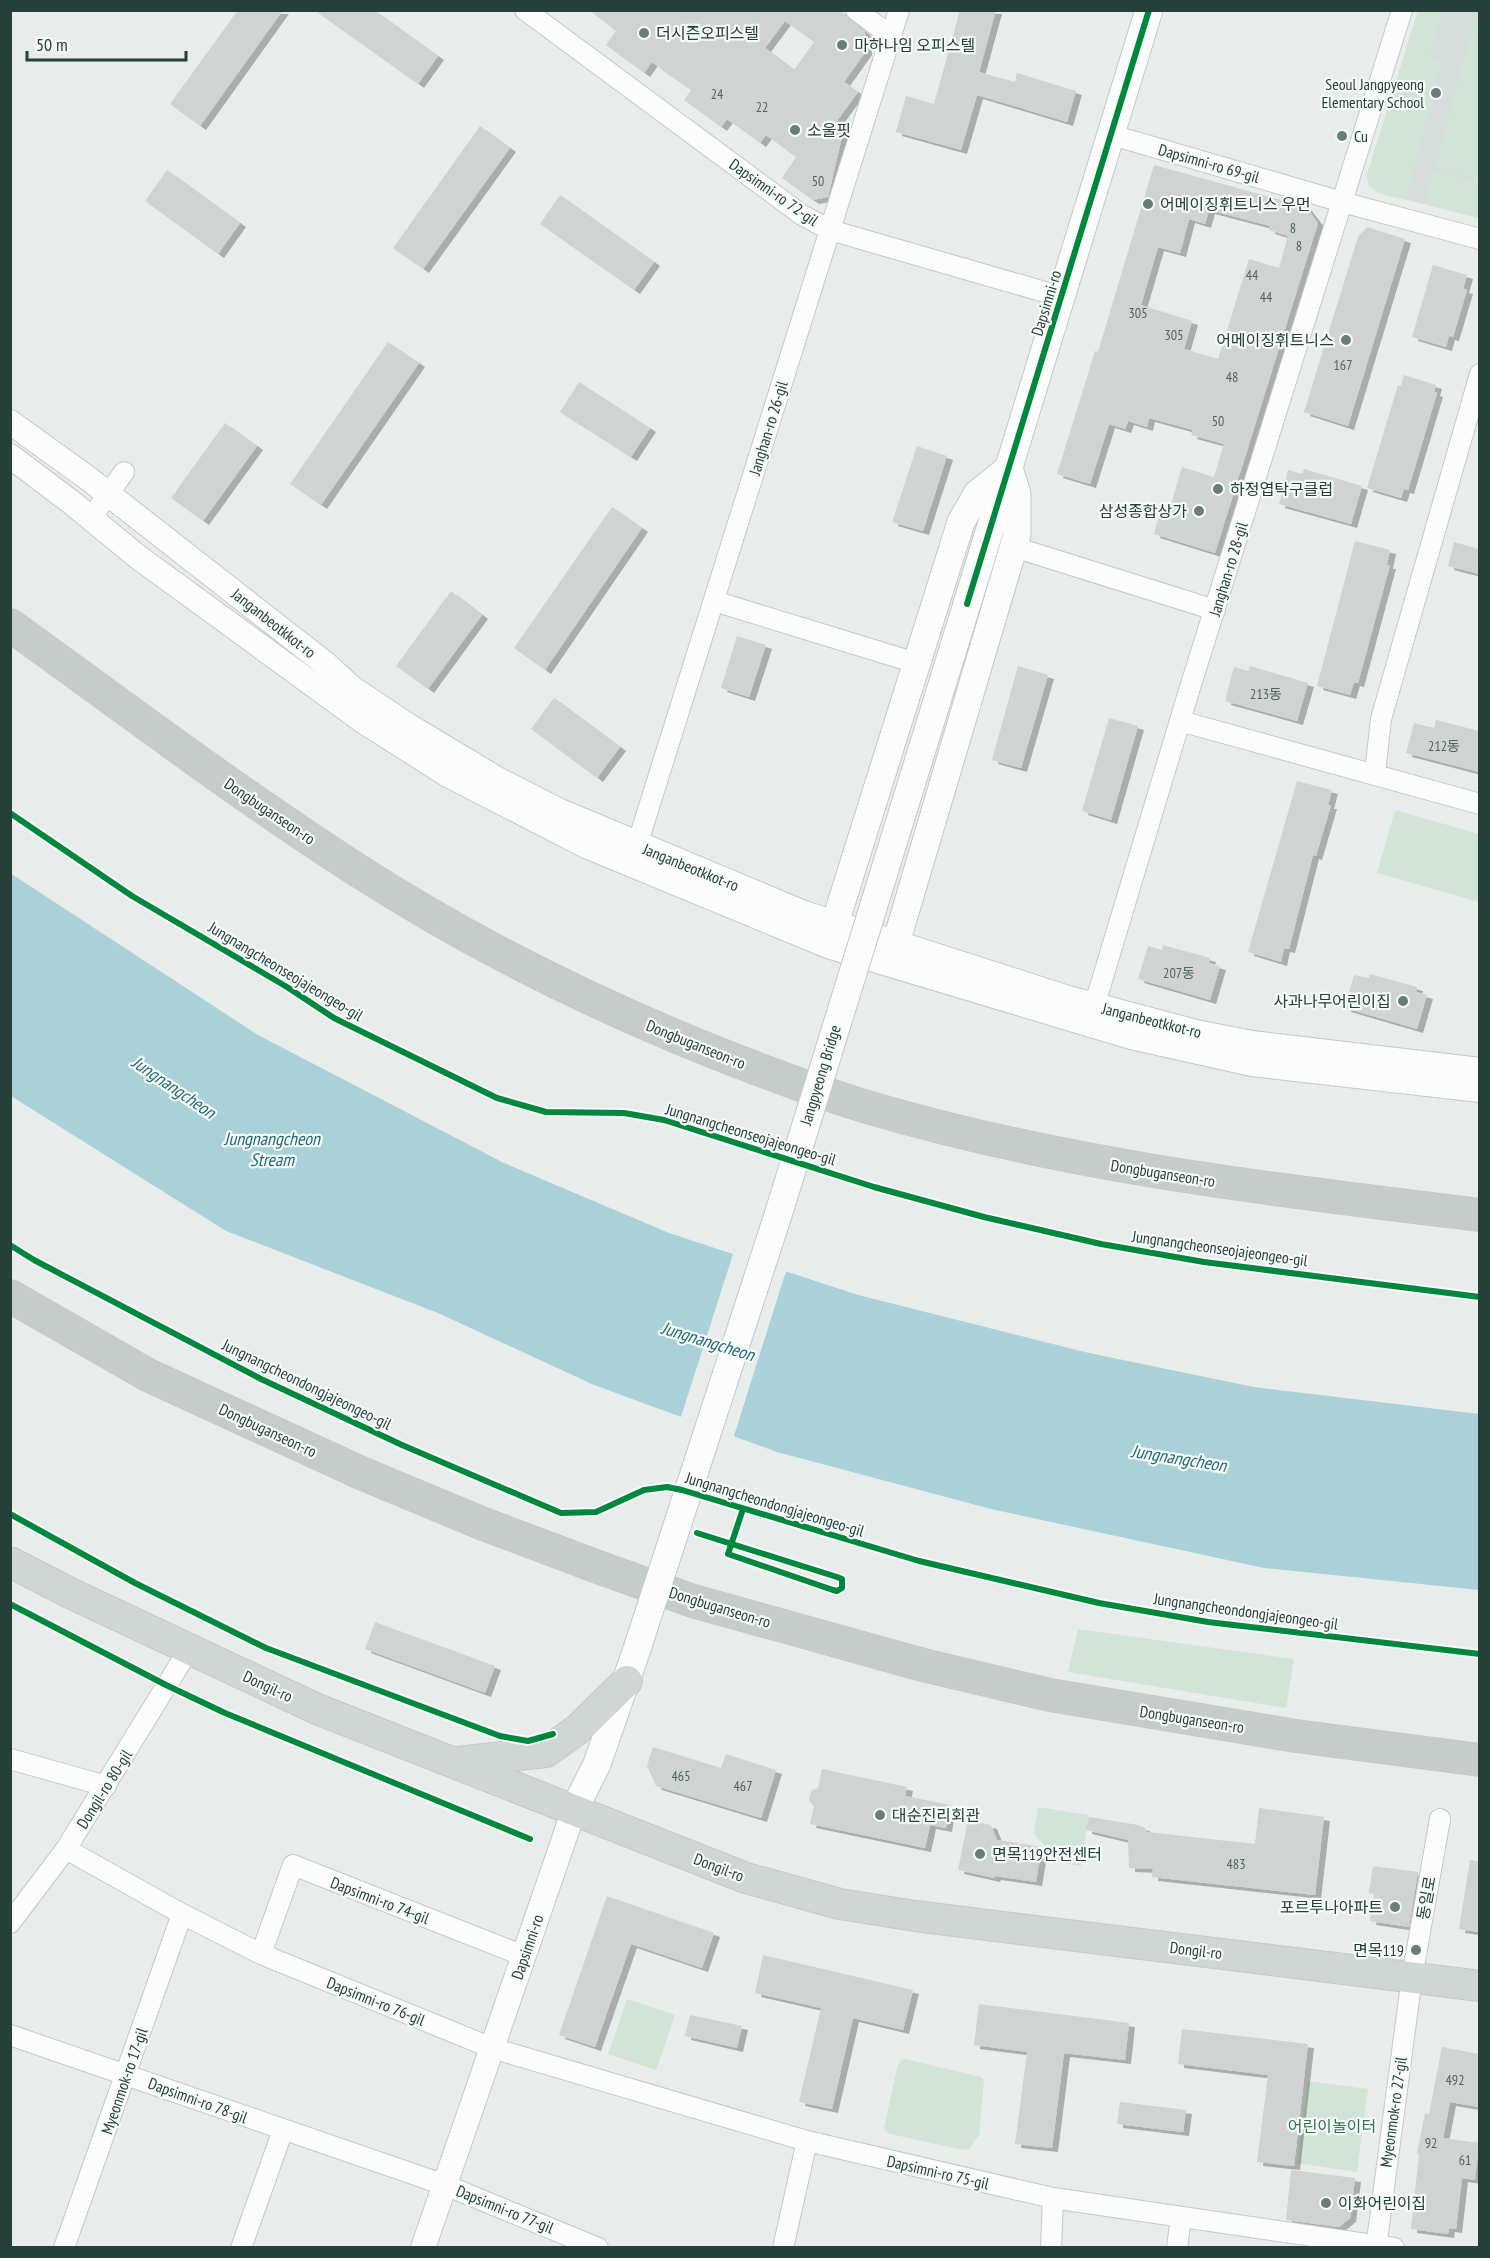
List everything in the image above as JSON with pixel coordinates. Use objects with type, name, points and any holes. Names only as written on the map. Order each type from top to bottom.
[{"type":"highway","name":"Dongbuganseon-ro","points":[[10,625],[235,787],[356,869],[460,931],[569,988],[681,1039],[768,1073],[860,1105],[969,1135],[1098,1163],[1190,1178],[1479,1215]]},
{"type":"highway","name":"Dongbuganseon-ro","points":[[10,1296],[148,1375],[361,1473],[481,1523],[598,1568],[693,1601],[924,1665],[1050,1695],[1296,1736],[1479,1760]]},
{"type":"main road","name":"Dapsimni-ro","points":[[967,604],[1149,10]]},
{"type":"main road","points":[[835,923],[961,522],[977,495],[1009,468],[1017,502],[1014,547],[896,943]]},
{"type":"main road","name":"Jangpyeong Bridge","points":[[638,1649],[776,1222],[967,604]]},
{"type":"main road","name":"Dongil-ro","points":[[10,1562],[70,1593],[317,1709],[746,1878],[840,1904],[915,1916],[1479,1986]]},
{"type":"main road","name":"Dapsimni-ro","points":[[574,1810],[597,1764],[638,1649]]},
{"type":"main road","points":[[454,1762],[546,1752],[578,1729],[627,1681]]},
{"type":"street","name":"Dapsimni-ro 72-gil","points":[[525,10],[802,215],[830,230],[1062,297]]},
{"type":"street","points":[[856,10],[891,36]]},
{"type":"street","name":"Janghan-ro 26-gil","points":[[637,845],[899,10]]},
{"type":"street","name":"Janghan-ro 28-gil","points":[[1091,1015],[1180,721],[1402,10]]},
{"type":"street","name":"Dapsimni-ro 69-gil","points":[[1112,135],[1479,239]]},
{"type":"street","points":[[1375,773],[1381,719],[1479,374]]},
{"type":"street","name":"Janganbeotkkot-ro","points":[[10,422],[108,494],[327,665],[352,688],[409,726],[558,810],[804,913],[896,943],[1091,1015],[1131,1037],[1252,1064],[1479,1090]]},
{"type":"street","name":"Janganbeotkkot-ro","points":[[10,456],[147,564],[363,722],[448,774],[586,846],[828,946],[1091,1015],[1156,1022],[1252,1043],[1479,1070]]},
{"type":"street","points":[[91,518],[124,472]]},
{"type":"street","points":[[1014,547],[1215,610]]},
{"type":"street","points":[[714,601],[916,663]]},
{"type":"street","points":[[1180,721],[1375,773],[1479,804]]},
{"type":"street","name":"Dongil-ro 80-gil","points":[[10,1923],[66,1849],[189,1649]]},
{"type":"street","points":[[10,1759],[106,1786]]},
{"type":"street","name":"Dapsimni-ro","points":[[423,2247],[574,1810]]},
{"type":"street","name":"동일로","points":[[1412,1977],[1440,1819]]},
{"type":"street","name":"Dapsimni-ro 76-gil","points":[[66,1849],[182,1914],[261,1954],[492,2048]]},
{"type":"street","name":"Dapsimni-ro 74-gil","points":[[261,1954],[293,1865],[524,1956]]},
{"type":"street","name":"Myeonmok-ro 17-gil","points":[[64,2247],[182,1914]]},
{"type":"street","name":"Myeonmok-ro 27-gil","points":[[1382,2247],[1412,1977]]},
{"type":"street","name":"Dapsimni-ro 78-gil","points":[[10,2035],[445,2185]]},
{"type":"street","name":"Dapsimni-ro 75-gil","points":[[492,2048],[807,2141],[1053,2198],[1382,2247]]},
{"type":"street","points":[[241,2247],[283,2130]]},
{"type":"street","points":[[783,2247],[807,2141]]},
{"type":"street","name":"Dapsimni-ro 77-gil","points":[[445,2185],[598,2247]]},
{"type":"street","points":[[1051,2247],[1053,2198]]},
{"type":"street","points":[[1177,2247],[1181,2217]]},
{"type":"shaded area","name":"Seoul Jangpyeong Elementary School","points":[[1418,11],[1479,11],[1479,218],[1376,192],[1369,185],[1367,175]]},
{"type":"green space","points":[[1418,11],[1442,11],[1430,57],[1442,61],[1406,200],[1376,191],[1367,175]]},
{"type":"green space","points":[[1477,11],[1480,11],[1479,179],[1435,167]]},
{"type":"green space","points":[[1434,170],[1479,182],[1479,218],[1425,204]]},
{"type":"green space","points":[[1395,810],[1479,834],[1479,902],[1377,873]]},
{"type":"green space","points":[[1078,1629],[1294,1659],[1286,1708],[1068,1672]]},
{"type":"green space","points":[[1038,1807],[1089,1815],[1081,1866],[1061,1863],[1034,1834]]},
{"type":"green space","points":[[627,1999],[675,2015],[656,2070],[608,2054]]},
{"type":"green space","points":[[906,2059],[981,2077],[984,2080],[979,2135],[969,2149],[963,2150],[887,2133],[884,2128],[897,2068],[901,2060]]},
{"type":"green space","name":"어린이놀이터","points":[[1308,2081],[1368,2089],[1357,2172],[1297,2163]]},
{"type":"water","name":"Jungnangcheon Stream","points":[[10,873],[258,1035],[504,1163],[669,1233],[858,1295],[1089,1353],[1254,1387],[1479,1414],[1479,1590],[1264,1568],[991,1509],[777,1452],[594,1385],[438,1313],[226,1231],[11,1096]]},
{"type":"pier","points":[[734,1251],[787,1268],[733,1439],[680,1420]]},
{"type":"building","points":[[238,10],[283,10],[200,126],[170,104]]},
{"type":"building","points":[[314,10],[374,10],[438,56],[418,84]]},
{"type":"building","points":[[589,10],[839,10],[865,32],[866,51],[844,82],[858,92],[836,122],[844,128],[828,197],[813,200],[782,178],[796,157],[766,135],[760,143],[727,119],[721,127],[684,100],[691,90],[652,62],[644,73],[606,45],[616,31]],"holes":[[[785,21],[814,42],[794,70],[765,48]]]},
{"type":"building","points":[[960,10],[996,10],[979,72],[1015,82],[1017,73],[1076,91],[1067,122],[977,95],[961,150],[896,132],[906,96],[934,104]]},
{"type":"building","points":[[480,126],[510,148],[423,269],[393,248]]},
{"type":"building","points":[[1154,165],[1306,207],[1318,223],[1215,553],[1154,534],[1161,509],[1169,512],[1182,467],[1214,477],[1224,444],[1191,435],[1193,430],[1149,418],[1147,427],[1128,421],[1125,429],[1109,424],[1090,484],[1057,474],[1095,351],[1098,352]],"holes":[[[1209,210],[1270,226],[1269,230],[1288,236],[1279,268],[1249,259],[1218,359],[1184,349],[1192,321],[1141,305],[1158,247],[1180,253],[1189,219],[1205,224]]]},
{"type":"building","points":[[167,170],[240,223],[218,254],[145,201]]},
{"type":"building","points":[[560,195],[654,262],[634,290],[540,224]]},
{"type":"building","points":[[1367,227],[1405,239],[1348,426],[1304,412],[1358,237]]},
{"type":"building","points":[[1433,265],[1467,275],[1463,289],[1467,290],[1453,337],[1449,336],[1446,347],[1412,337]]},
{"type":"building","points":[[388,342],[419,363],[321,505],[290,484]]},
{"type":"building","points":[[1404,375],[1436,385],[1434,392],[1437,393],[1408,490],[1404,489],[1401,498],[1367,488],[1398,385],[1401,386]]},
{"type":"building","points":[[579,382],[650,428],[631,457],[560,412]]},
{"type":"building","points":[[225,423],[257,446],[203,521],[171,498]]},
{"type":"building","points":[[917,446],[947,456],[923,531],[892,522]]},
{"type":"building","points":[[1304,469],[1362,486],[1351,524],[1279,504],[1288,470],[1302,474]]},
{"type":"building","points":[[612,507],[642,528],[545,670],[514,648]]},
{"type":"building","points":[[1355,541],[1390,550],[1387,565],[1390,565],[1358,683],[1354,682],[1350,695],[1317,686]]},
{"type":"building","points":[[1454,542],[1479,549],[1479,574],[1448,566]]},
{"type":"building","points":[[451,591],[482,615],[428,689],[396,666]]},
{"type":"building","points":[[737,636],[766,645],[749,697],[721,688]]},
{"type":"building","points":[[1018,666],[1048,675],[1021,768],[992,760]]},
{"type":"building","points":[[1250,666],[1308,683],[1297,721],[1225,701],[1234,667],[1248,671]]},
{"type":"building","points":[[554,698],[620,747],[597,778],[531,729]]},
{"type":"building","points":[[1109,718],[1138,726],[1111,820],[1082,811]]},
{"type":"building","points":[[1436,720],[1479,731],[1479,772],[1406,753],[1414,723],[1434,728]]},
{"type":"building","points":[[1297,781],[1332,790],[1328,805],[1331,805],[1316,856],[1313,855],[1289,949],[1284,948],[1281,962],[1248,952]]},
{"type":"building","points":[[1163,945],[1210,958],[1209,963],[1220,966],[1210,1000],[1138,979],[1148,946],[1162,950]]},
{"type":"building","points":[[1370,974],[1417,987],[1416,992],[1427,995],[1417,1029],[1345,1008],[1354,975],[1369,978]]},
{"type":"building","points":[[375,1622],[495,1666],[485,1693],[365,1649]]},
{"type":"building","points":[[653,1747],[721,1768],[726,1754],[776,1770],[761,1818],[656,1786],[647,1766]]},
{"type":"building","name":"대순진리회관","points":[[822,1769],[907,1787],[905,1796],[950,1805],[946,1828],[930,1825],[925,1848],[810,1824],[814,1806],[809,1801],[810,1795],[812,1790],[818,1788]]},
{"type":"building","points":[[1259,1808],[1324,1817],[1315,1895],[1152,1877],[1153,1869],[1129,1868],[1128,1840],[1086,1830],[1089,1817],[1138,1825],[1145,1828],[1147,1832],[1255,1844]]},
{"type":"building","points":[[968,1820],[991,1825],[997,1840],[1042,1847],[1036,1882],[995,1876],[994,1878],[958,1870]]},
{"type":"building","points":[[1470,1860],[1479,1861],[1479,1932],[1459,1929]]},
{"type":"building","name":"포르투나아파트","points":[[1373,1866],[1418,1872],[1409,1927],[1370,1921],[1374,1894],[1369,1893]]},
{"type":"building","points":[[607,1896],[714,1933],[702,1968],[631,1944],[595,2047],[559,2035]]},
{"type":"building","points":[[763,1955],[913,1990],[903,2030],[853,2018],[832,2109],[799,2102],[821,2008],[755,1993]]},
{"type":"building","points":[[979,2004],[1129,2023],[1125,2060],[1064,2053],[1052,2148],[1015,2144],[1027,2052],[974,2045]]},
{"type":"building","points":[[690,2015],[742,2026],[737,2048],[685,2036]]},
{"type":"building","points":[[1182,2029],[1308,2044],[1294,2166],[1257,2162],[1268,2075],[1178,2064]]},
{"type":"building","points":[[1442,2047],[1479,2054],[1479,2107],[1450,2102],[1443,2138],[1479,2143],[1475,2180],[1462,2178],[1456,2229],[1449,2228],[1448,2234],[1411,2229],[1419,2154],[1417,2153],[1425,2113],[1429,2114]]},
{"type":"building","points":[[1120,2102],[1186,2110],[1183,2132],[1117,2124]]},
{"type":"building","points":[[1291,2170],[1355,2178],[1350,2218],[1339,2227],[1286,2220]]},
{"type":"cycle path","points":[[967,604],[1149,10]]},
{"type":"cycle path","name":"Jungnangcheonseojajeongeo-gil","points":[[10,813],[132,896],[287,987],[334,1018],[497,1098],[546,1112],[624,1113],[664,1120],[874,1187],[984,1217],[1101,1244],[1204,1262],[1480,1297]]},
{"type":"cycle path","name":"Jungnangcheondongjajeongeo-gil","points":[[10,1245],[34,1260],[261,1379],[402,1445],[561,1513],[596,1512],[644,1490],[667,1487],[919,1561],[1099,1603],[1208,1622],[1480,1654]]},
{"type":"cycle path","name":"Jungnangcheondongjajeongeo-gil","points":[[697,1533],[837,1577],[842,1579],[842,1588],[837,1591],[833,1590],[728,1554],[743,1509]]},
{"type":"cycle path","points":[[10,1514],[135,1583],[266,1648],[500,1736],[528,1741],[553,1734]]},
{"type":"cycle path","points":[[10,1604],[225,1713],[530,1839]]},
{"type":"place","name":"더시즌오피스텔","points":[[644,33]]},
{"type":"place","name":"마하나임 오피스텔","points":[[842,45]]},
{"type":"place","name":"Seoul Jangpyeong Elementary School","points":[[1436,93]]},
{"type":"place","name":"소울핏","points":[[795,130]]},
{"type":"place","name":"Cu","points":[[1342,136]]},
{"type":"place","name":"어메이징휘트니스 우먼","points":[[1148,204]]},
{"type":"place","name":"어메이징휘트니스","points":[[1346,340]]},
{"type":"place","name":"하정엽탁구클럽","points":[[1218,489]]},
{"type":"place","name":"삼성종합상가","points":[[1199,511]]},
{"type":"place","name":"사과나무어린이집","points":[[1403,1001]]},
{"type":"place","name":"대순진리회관","points":[[880,1815]]},
{"type":"place","name":"면목119안전센터","points":[[980,1854]]},
{"type":"place","name":"포르투나아파트","points":[[1395,1907]]},
{"type":"place","name":"면목119","points":[[1416,1950]]},
{"type":"place","name":"이화어린이집","points":[[1326,2203]]},
{"type":"water label","name":"Jungnangcheon","points":[[174,1087]]},
{"type":"water label","name":"Jungnangcheon","points":[[708,1341]]},
{"type":"water label","name":"Jungnangcheon","points":[[1179,1458]]}]
